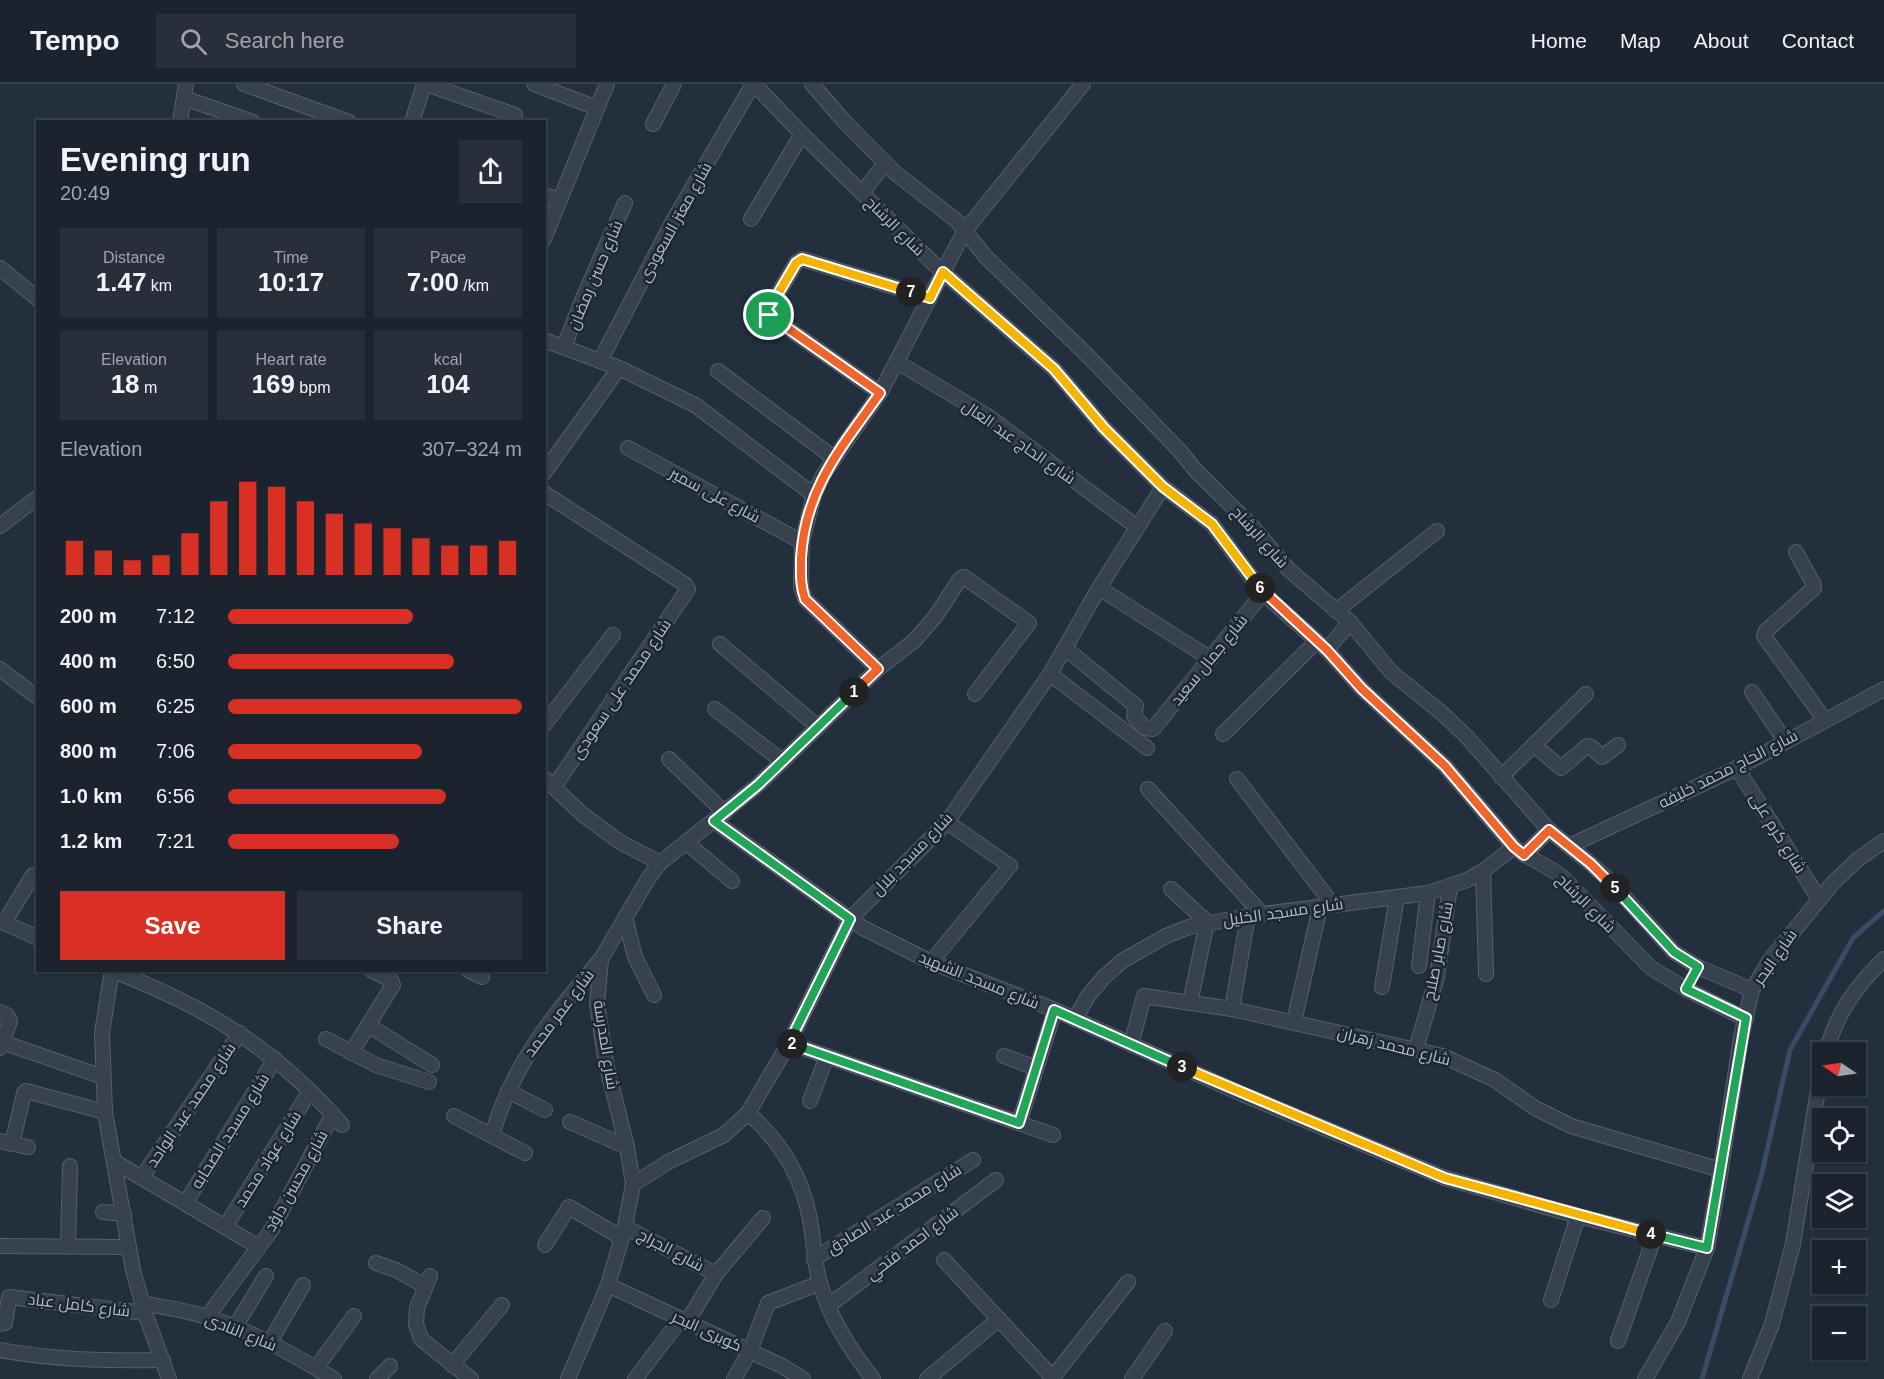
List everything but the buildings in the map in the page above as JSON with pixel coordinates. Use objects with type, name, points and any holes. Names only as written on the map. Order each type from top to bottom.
[{"type":"street","points":[[244,84],[343,120]]},
{"type":"street","points":[[413,120],[425,84],[515,115]]},
{"type":"street","points":[[534,84],[597,108]]},
{"type":"street","points":[[546,234],[607,84]]},
{"type":"street","points":[[653,124],[674,84]]},
{"type":"street","name":"شارع الرشاح","points":[[754,84],[802,134],[865,188],[945,268],[1054,369],[1104,428],[1163,487],[1212,524],[1263,593],[1325,645],[1362,689],[1445,766],[1523,850],[1562,877],[1651,968],[1692,979],[1752,990]]},
{"type":"street","name":"شارع معتز السعودى","points":[[600,361],[673,221],[754,84]]},
{"type":"street","name":"شارع الرشاح","points":[[812,84],[882,166],[946,211],[962,236],[1087,355],[1180,451],[1196,471],[1252,526],[1288,569],[1336,611],[1391,672],[1443,714],[1467,737],[1545,834],[1569,846],[1609,880],[1674,952],[1692,979],[1746,1018]]},
{"type":"street","points":[[878,669],[805,599],[801,587],[802,542],[814,495],[834,458],[880,393],[962,236],[1083,84]]},
{"type":"street","points":[[180,120],[185,91],[249,120]]},
{"type":"street","points":[[751,219],[802,134]]},
{"type":"street","points":[[865,188],[882,166]]},
{"type":"street","points":[[546,196],[560,200]]},
{"type":"street","name":"شارع حسن رمضان","points":[[564,347],[591,279],[626,203]]},
{"type":"street","points":[[880,393],[769,315],[769,309],[797,261],[802,259],[930,298]]},
{"type":"street","points":[[0,268],[36,297]]},
{"type":"street","points":[[546,341],[619,368],[695,405],[814,495]]},
{"type":"street","name":"شارع الحاج عبد العال","points":[[897,362],[986,416],[1137,527]]},
{"type":"street","points":[[546,470],[619,368]]},
{"type":"street","points":[[718,371],[834,458]]},
{"type":"street","name":"شارع على سمير","points":[[628,448],[802,542]]},
{"type":"street","name":"شارع مسجد بلال","points":[[633,1184],[670,1161],[724,1135],[748,1113],[789,1043],[850,919],[947,822],[1050,674],[1099,588],[1163,487]]},
{"type":"street","name":"شارع محمد على سعودى","points":[[546,494],[686,585],[687,591],[549,783]]},
{"type":"street","points":[[1,525],[36,499]]},
{"type":"street","points":[[1336,611],[1437,531]]},
{"type":"street","points":[[1796,552],[1814,588],[1766,631],[1764,636],[1825,720]]},
{"type":"street","name":"شارع المدرسة","points":[[568,1379],[608,1286],[633,1184],[627,1147],[606,1063],[597,1005],[601,959],[660,863],[758,785],[878,669],[921,633],[935,617],[960,579],[966,577],[1029,623],[975,694]]},
{"type":"street","points":[[1099,588],[1210,659]]},
{"type":"street","name":"شارع جمال سعيد","points":[[1066,649],[1136,706],[1134,716],[1150,730],[1155,728],[1263,593]]},
{"type":"street","points":[[1223,734],[1348,625]]},
{"type":"street","points":[[546,722],[613,635]]},
{"type":"street","points":[[720,644],[818,727]]},
{"type":"street","points":[[0,669],[36,696]]},
{"type":"street","points":[[1050,674],[1147,748]]},
{"type":"street","name":"شارع الحاج محمد خليفه","points":[[1569,846],[1737,768],[1884,689]]},
{"type":"street","points":[[1752,692],[1785,741]]},
{"type":"street","points":[[1501,777],[1586,694]]},
{"type":"street","points":[[715,709],[782,761]]},
{"type":"street","points":[[1534,745],[1561,768],[1587,746],[1603,756],[1618,745]]},
{"type":"street","name":"شارع مسجد الشهيد","points":[[669,759],[719,817],[850,919],[871,933],[931,962],[1054,1010],[1437,1175],[1578,1216],[1707,1248]]},
{"type":"street","name":"شارع كرم على","points":[[1737,768],[1820,899]]},
{"type":"street","points":[[1237,779],[1327,906],[1294,1022]]},
{"type":"street","points":[[549,783],[582,814],[620,842],[660,863]]},
{"type":"street","points":[[1148,789],[1255,915],[1232,1009]]},
{"type":"street","points":[[931,962],[1010,866],[947,822]]},
{"type":"street","name":"شارع مسجد الخليل","points":[[1075,1019],[1104,977],[1122,961],[1166,936],[1207,922],[1428,893],[1450,887],[1483,871],[1523,850],[1545,834]]},
{"type":"street","name":"شارع البحر","points":[[1645,1379],[1678,1322],[1707,1248],[1752,990],[1769,961],[1820,899],[1857,860],[1884,841]]},
{"type":"street","points":[[687,843],[732,881]]},
{"type":"street","points":[[1483,871],[1486,974]]},
{"type":"street","points":[[33,875],[2,922],[36,937]]},
{"type":"street","name":"شارع صابر صلاح","points":[[1416,1049],[1437,977],[1450,887]]},
{"type":"street","points":[[1172,889],[1207,922],[1190,1003]]},
{"type":"street","points":[[1419,966],[1428,893]]},
{"type":"street","points":[[1382,987],[1397,897]]},
{"type":"street","points":[[626,917],[635,957],[654,994]]},
{"type":"street","name":"شارع عمر محمد","points":[[492,1135],[508,1091],[524,1060],[543,1030],[601,959]]},
{"type":"street","points":[[1828,1042],[1844,1005],[1863,979],[1884,959]]},
{"type":"street","points":[[111,972],[102,1033],[105,1112],[133,1270],[169,1379]]},
{"type":"street","points":[[114,972],[178,997],[240,1033],[275,1059],[342,1125]]},
{"type":"street","points":[[351,1053],[396,977],[378,972]]},
{"type":"street","points":[[472,972],[482,977]]},
{"type":"street","name":"شارع محمد زهران","points":[[1131,1045],[1144,996],[1232,1009],[1294,1022],[1443,1056],[1495,1080],[1544,1113],[1571,1126],[1721,1170]]},
{"type":"street","points":[[1019,1123],[1054,1010]]},
{"type":"street","points":[[5,1017],[1,1045],[103,1077]]},
{"type":"street","points":[[368,1025],[432,1065]]},
{"type":"street","name":"شارع محمد عبد الواحد","points":[[142,1177],[240,1033]]},
{"type":"street","points":[[326,1040],[402,1074],[429,1082]]},
{"type":"street","points":[[789,1043],[1053,1135]]},
{"type":"street","points":[[810,1101],[826,1056]]},
{"type":"street","points":[[1004,1056],[1036,1068]]},
{"type":"street","name":"شارع مسجد الصحابه","points":[[186,1202],[275,1059]]},
{"type":"street","name":"شارع عواد محمد","points":[[225,1227],[310,1091]]},
{"type":"street","points":[[508,1091],[545,1110]]},
{"type":"street","points":[[28,1147],[6,1143],[25,1092],[105,1112]]},
{"type":"street","points":[[1750,1379],[1772,1324],[1792,1244],[1817,1096]]},
{"type":"street","points":[[748,1113],[772,1137],[792,1165],[808,1209],[814,1259],[828,1306],[845,1341],[873,1379]]},
{"type":"street","name":"شارع محسن داؤد","points":[[207,1317],[257,1246],[272,1229],[333,1114]]},
{"type":"street","points":[[454,1116],[525,1154]]},
{"type":"street","points":[[570,1122],[627,1147]]},
{"type":"street","name":"شارع محمد عبد الصادق","points":[[814,1259],[973,1160]]},
{"type":"street","points":[[115,1162],[257,1246]]},
{"type":"street","points":[[68,1245],[70,1166]]},
{"type":"street","name":"شارع احمد فتحي","points":[[828,1306],[996,1180]]},
{"type":"street","name":"شارع الجراج","points":[[545,1245],[569,1208],[716,1274]]},
{"type":"street","points":[[103,1212],[124,1214]]},
{"type":"street","points":[[1551,1300],[1578,1216]]},
{"type":"street","points":[[635,1379],[684,1320],[716,1274],[764,1218]]},
{"type":"street","points":[[1618,1341],[1655,1235]]},
{"type":"street","points":[[0,1246],[129,1247]]},
{"type":"street","points":[[944,1260],[1054,1378],[1128,1282]]},
{"type":"street","points":[[376,1263],[406,1275],[428,1280],[417,1308],[416,1324],[421,1339],[471,1379]]},
{"type":"street","points":[[235,1327],[266,1276]]},
{"type":"street","points":[[734,1379],[750,1351],[768,1303],[820,1283]]},
{"type":"street","points":[[270,1342],[303,1285]]},
{"type":"street","name":"كوبرى البحر","points":[[608,1286],[782,1366],[803,1379]]},
{"type":"street","name":"شارع كامل عباد","points":[[0,1324],[5,1323],[9,1296],[144,1308]]},
{"type":"street","points":[[452,1365],[502,1305]]},
{"type":"street","name":"شارع النادى","points":[[144,1308],[207,1317],[235,1327],[270,1342],[334,1379]]},
{"type":"street","points":[[316,1368],[354,1316]]},
{"type":"street","points":[[927,1379],[999,1319]]},
{"type":"street","points":[[1132,1379],[1166,1331]]},
{"type":"street","points":[[0,1350],[64,1359],[163,1360]]},
{"type":"street","points":[[377,1379],[390,1366]]},
{"type":"waterway","points":[[1702,1379],[1761,1177],[1790,1050],[1853,938],[1884,911]]},
{"type":"route","points":[[802,259],[930,298],[943,272],[1054,369],[1104,428],[1163,487],[1212,524],[1263,593],[1327,650],[1362,689],[1445,766],[1514,847],[1524,855],[1549,830],[1609,880],[1674,952],[1698,967],[1686,989],[1746,1018],[1707,1248],[1578,1216],[1430,1173],[1242,1094],[1054,1010],[1019,1123],[789,1043],[850,919],[714,821],[758,785],[878,669],[805,599],[801,587],[801,571],[802,542],[814,495],[834,458],[880,393],[769,315],[769,309],[797,261],[802,259]]}]
